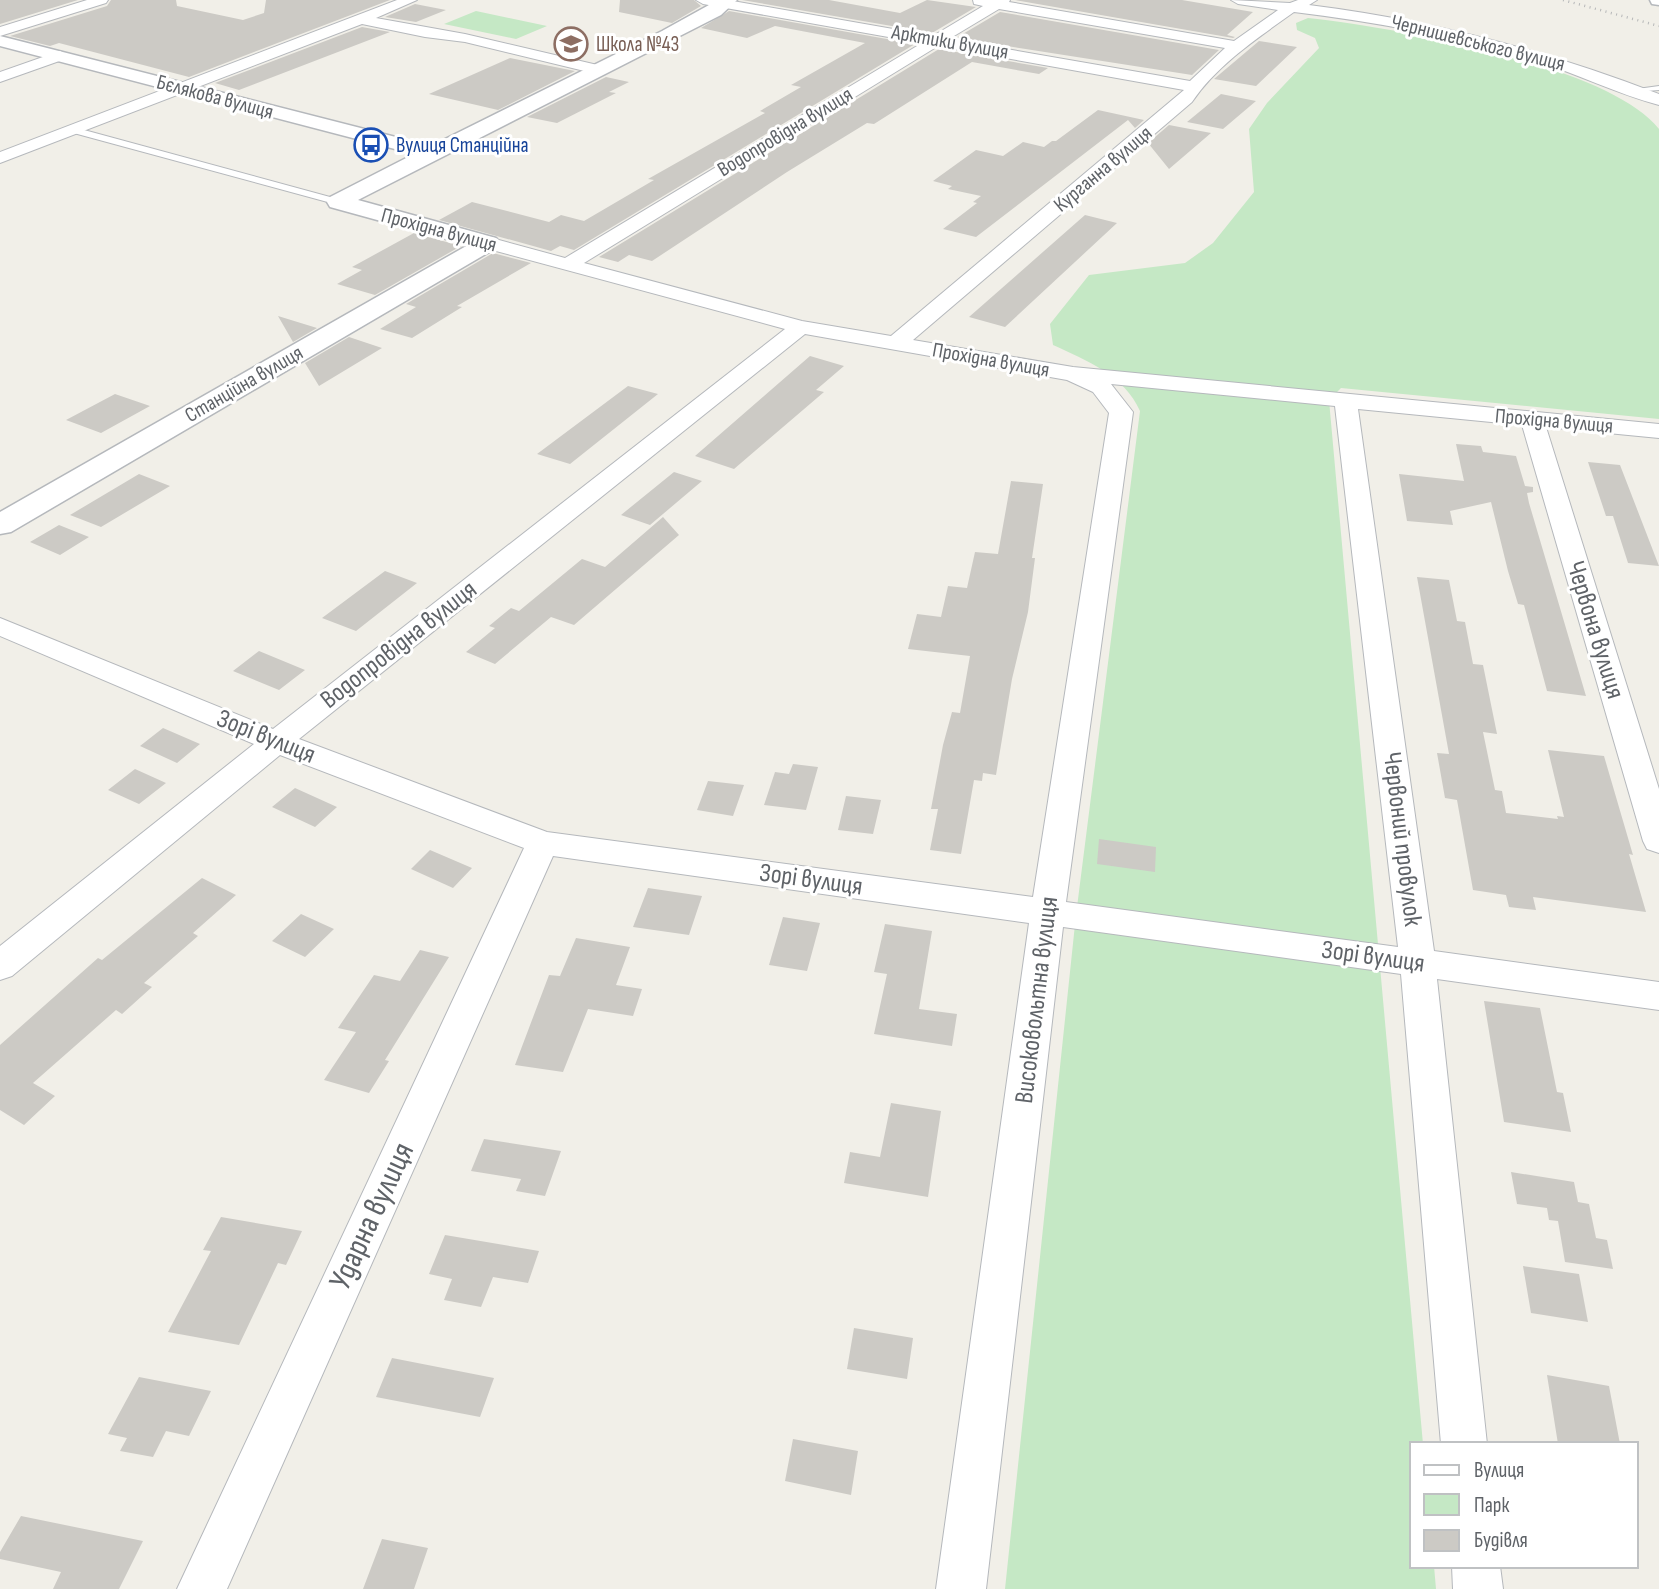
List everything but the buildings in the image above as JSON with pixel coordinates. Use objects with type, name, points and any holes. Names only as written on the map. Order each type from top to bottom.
[{"type":"street","points":[[0,32],[101,0]]},
{"type":"street","points":[[0,158],[410,0]]},
{"type":"street","name":"Арктики вулиця","points":[[703,0],[727,2],[1196,87]]},
{"type":"street","points":[[971,0],[999,2],[1237,46]]},
{"type":"street","name":"Чернишевського вулиця","points":[[1238,0],[1378,19],[1464,35],[1546,57],[1659,100]]},
{"type":"street","name":"Курганна вулиця","points":[[896,344],[1186,99],[1198,81],[1237,46],[1290,8],[1310,0]]},
{"type":"street","points":[[338,202],[431,152],[601,70],[715,11],[727,2]]},
{"type":"street","name":"Водопровідна вулиця","points":[[568,264],[999,2]]},
{"type":"street","points":[[360,19],[478,40],[601,70]]},
{"type":"street","name":"Бєлякова вулиця","points":[[0,41],[431,152]]},
{"type":"street","points":[[0,77],[60,56]]},
{"type":"street","name":"Прохідна вулиця","points":[[338,202],[801,327],[896,344],[1073,374],[1659,431]]},
{"type":"street","name":"Станційна вулиця","points":[[0,525],[488,243]]},
{"type":"street","name":"Водопровідна вулиця","points":[[0,966],[276,742],[801,327]]},
{"type":"street","points":[[1073,374],[1101,387],[1121,412],[1143,398],[1167,390],[1197,387]]},
{"type":"street","name":"Червоний провулок","points":[[1346,402],[1418,963],[1464,1442]]},
{"type":"street","name":"Високовольтна вулиця","points":[[961,1589],[1048,912],[1121,412]]},
{"type":"street","name":"Червона вулиця","points":[[1532,419],[1659,841]]},
{"type":"street","name":"Зорі вулиця","points":[[0,626],[276,742],[543,843],[1659,996]]},
{"type":"street","name":"Ударна вулиця","points":[[202,1589],[543,843]]},
{"type":"street","points":[[1476,1568],[1478,1589]]},
{"type":"lane","points":[[1634,90],[1659,88]]},
{"type":"lane","points":[[73,130],[338,202]]},
{"type":"green space","points":[[476,11],[547,26],[516,39],[444,24]]},
{"type":"green space","points":[[1308,18],[1345,23],[1495,52],[1594,86],[1633,106],[1659,129],[1659,419],[1341,388],[1329,400],[1423,1442],[1410,1442],[1410,1568],[1434,1568],[1436,1589],[1005,1589],[1076,915],[1140,411],[1125,388],[1115,379],[1091,363],[1053,345],[1050,324],[1089,275],[1185,263],[1213,243],[1254,192],[1249,129],[1267,103],[1319,48],[1315,38],[1297,30],[1296,23]]},
{"type":"railway","points":[[1563,0],[1659,26]]},
{"type":"place","name":"Школа №43","points":[[571,44]]},
{"type":"place","name":"Вулиця Станційна","points":[[371,145]]}]
